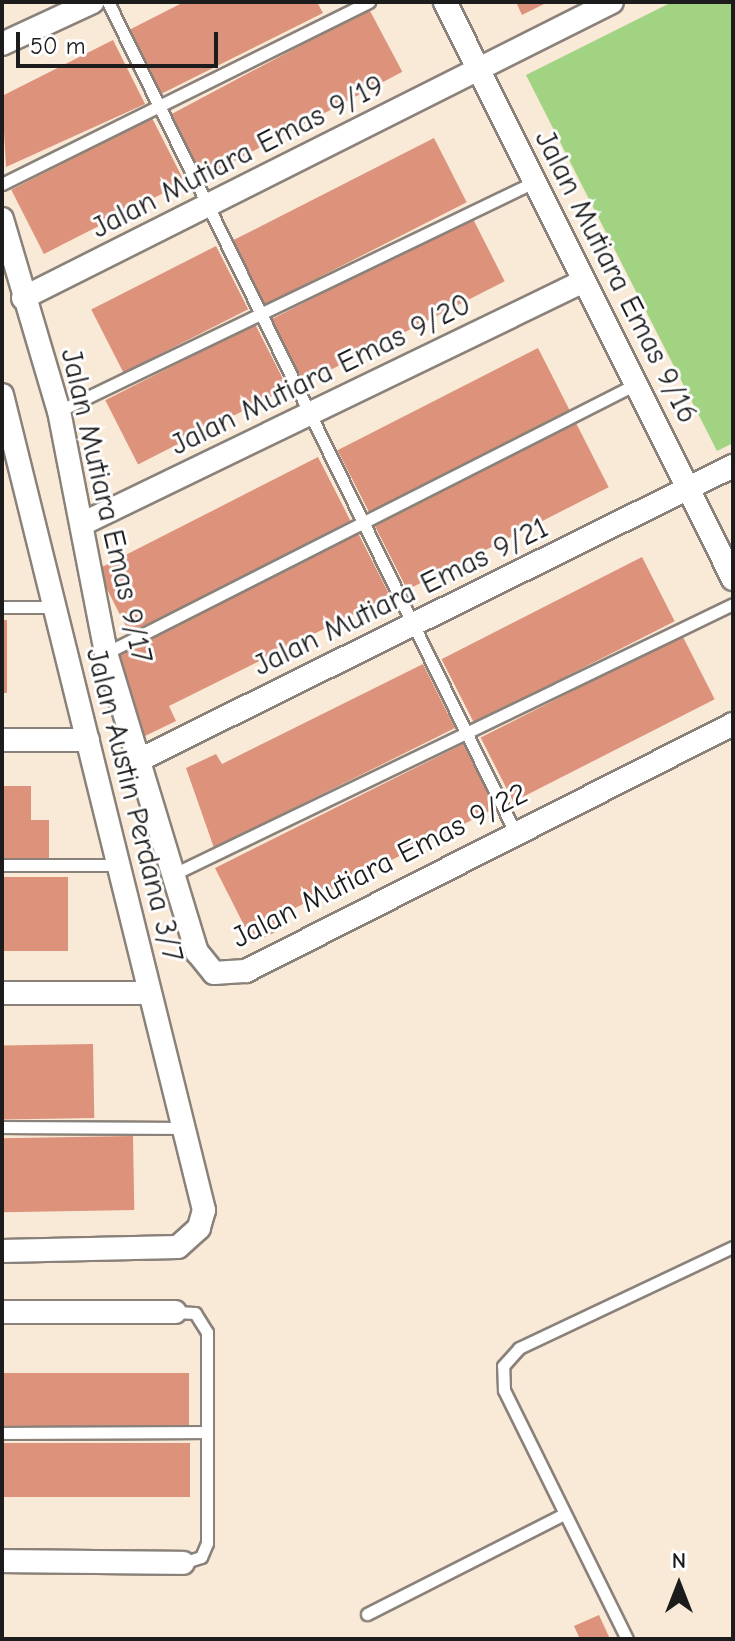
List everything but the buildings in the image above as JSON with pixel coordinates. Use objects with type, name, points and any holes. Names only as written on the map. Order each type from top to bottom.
[{"type":"street","points":[[2,44],[93,2]]},
{"type":"street","name":"Jalan Mutiara Emas 9/16","points":[[445,2],[733,579]]},
{"type":"street","name":"Jalan Mutiara Emas 9/19","points":[[23,298],[612,2]]},
{"type":"street","name":"Jalan Mutiara Emas 9/17","points":[[2,219],[59,411],[84,523],[84,568],[139,760]]},
{"type":"street","name":"Jalan Mutiara Emas 9/20","points":[[84,523],[584,281]]},
{"type":"street","name":"Jalan Austin Perdana 3/7","points":[[2,395],[12,477],[55,607],[149,993],[203,1189],[199,1228],[178,1247],[2,1251]]},
{"type":"street","name":"Jalan Mutiara Emas 9/21","points":[[139,760],[733,466]]},
{"type":"street","name":"Jalan Mutiara Emas 9/22","points":[[139,760],[203,964],[227,975],[733,724]]},
{"type":"street","points":[[2,740],[88,740]]},
{"type":"street","points":[[2,993],[149,993]]},
{"type":"street","points":[[2,1312],[175,1312]]},
{"type":"street","points":[[2,1561],[183,1563]]},
{"type":"lane","points":[[108,2],[515,832]]},
{"type":"lane","points":[[2,184],[369,2]]},
{"type":"lane","points":[[59,411],[534,182]]},
{"type":"lane","points":[[106,653],[636,384]]},
{"type":"lane","points":[[174,874],[733,604]]},
{"type":"lane","points":[[2,607],[55,607]]},
{"type":"lane","points":[[2,865],[120,865]]},
{"type":"lane","points":[[2,1127],[184,1128]]},
{"type":"lane","points":[[627,1639],[562,1515],[504,1390],[509,1356],[733,1247]]},
{"type":"lane","points":[[175,1312],[195,1313],[206,1324],[205,1550],[183,1563]]},
{"type":"lane","points":[[2,1433],[207,1432]]},
{"type":"lane","points":[[367,1614],[562,1515]]},
{"type":"green space","points":[[672,2],[733,2],[733,443],[717,451],[526,75]]}]
